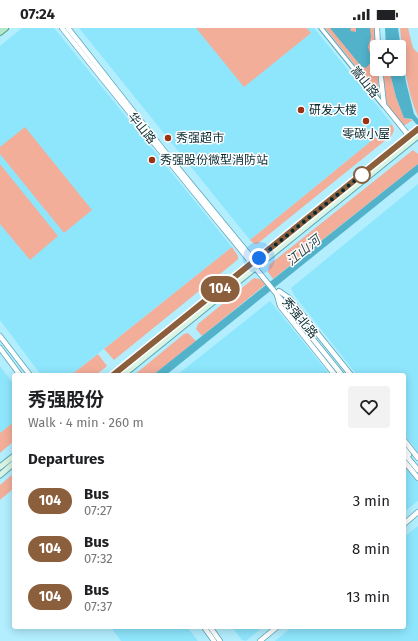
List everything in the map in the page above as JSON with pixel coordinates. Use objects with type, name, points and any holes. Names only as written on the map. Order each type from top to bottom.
[{"type":"main road","points":[[0,32],[5,28]]},
{"type":"main road","points":[[124,373],[418,129]]},
{"type":"main road","points":[[116,373],[418,136]]},
{"type":"main road","points":[[0,467],[12,458]]},
{"type":"main road","points":[[0,475],[12,465]]},
{"type":"street","name":"华山路","points":[[62,28],[172,165],[255,265]]},
{"type":"street","name":"华山路","points":[[68,28],[255,265]]},
{"type":"street","name":"嵩山路","points":[[321,28],[409,136]]},
{"type":"street","points":[[377,28],[378,40]]},
{"type":"street","points":[[381,76],[384,105]]},
{"type":"street","name":"秀强北路","points":[[255,265],[340,373]]},
{"type":"street","name":"秀强北路","points":[[277,292],[344,373]]},
{"type":"street","points":[[277,292],[280,306],[333,373]]},
{"type":"street","points":[[277,292],[289,298],[349,373]]},
{"type":"street","points":[[0,336],[28,373]]},
{"type":"street","points":[[0,348],[19,373]]},
{"type":"street","points":[[406,443],[418,458]]},
{"type":"street","points":[[406,451],[418,466]]},
{"type":"street","points":[[406,455],[418,470]]},
{"type":"street","points":[[406,463],[418,478]]},
{"type":"street","points":[[406,522],[418,512]]},
{"type":"street","points":[[205,629],[214,641]]},
{"type":"street","points":[[211,629],[220,641]]},
{"type":"street","points":[[260,641],[275,629]]},
{"type":"shaded area","points":[[22,28],[54,28],[232,247],[74,373],[40,373],[0,320],[0,46]]},
{"type":"shaded area","points":[[79,28],[314,28],[392,124],[250,240]]},
{"type":"shaded area","points":[[196,28],[307,28],[311,33],[244,87]]},
{"type":"shaded area","points":[[325,28],[375,28],[376,40],[370,40],[370,76],[378,76],[379,95]]},
{"type":"shaded area","points":[[330,28],[351,28],[351,31],[356,32],[356,28],[370,28],[371,37],[368,47],[370,63],[366,68],[361,66]]},
{"type":"shaded area","points":[[385,28],[398,28],[400,40],[386,40]]},
{"type":"shaded area","points":[[400,28],[408,28],[413,48],[418,53],[418,117],[411,96],[406,73],[406,40],[401,40]]},
{"type":"shaded area","points":[[384,76],[391,76],[396,97],[404,118],[413,120],[405,125],[402,125],[390,110],[386,101]]},
{"type":"shaded area","points":[[391,76],[405,76],[414,114],[418,119],[418,126],[412,119],[404,118],[396,97]]},
{"type":"shaded area","points":[[392,124],[394,130],[392,135],[257,244],[254,244],[250,240]]},
{"type":"shaded area","points":[[25,127],[92,210],[64,233],[0,154],[0,147]]},
{"type":"shaded area","points":[[413,150],[418,154],[418,164],[273,279],[268,272],[269,265]]},
{"type":"shaded area","points":[[0,164],[58,236],[30,260],[0,224]]},
{"type":"shaded area","points":[[418,164],[418,172],[168,373],[156,373]]},
{"type":"shaded area","points":[[418,184],[418,452],[406,437],[406,373],[355,373],[294,295],[291,288]]},
{"type":"shaded area","points":[[232,247],[238,256],[236,261],[114,360],[104,349]]},
{"type":"shaded area","points":[[254,278],[260,279],[266,284],[202,336],[196,329],[198,324]]},
{"type":"shaded area","points":[[270,301],[328,373],[180,373]]},
{"type":"shaded area","points":[[188,333],[196,341],[156,373],[136,373],[184,334]]},
{"type":"shaded area","points":[[98,354],[107,366],[98,373],[74,373]]},
{"type":"shaded area","points":[[0,366],[12,382],[12,424],[0,433]]},
{"type":"shaded area","points":[[12,424],[12,443],[0,453],[0,433]]},
{"type":"shaded area","points":[[406,468],[418,483],[418,501],[406,510]]},
{"type":"shaded area","points":[[12,475],[12,490],[0,500],[0,485]]},
{"type":"shaded area","points":[[418,526],[418,641],[275,641],[290,629],[406,629],[406,535]]},
{"type":"shaded area","points":[[112,629],[189,629],[198,641],[121,641]]},
{"type":"shaded area","points":[[234,629],[261,629],[246,641],[242,640]]},
{"type":"bus line","name":"104","points":[[116,373],[418,129]]},
{"type":"place","name":"研发大楼","points":[[301,110]]},
{"type":"place","name":"零碳小屋","points":[[366,121]]},
{"type":"place","name":"秀强超市","points":[[168,138]]},
{"type":"place","name":"秀强股份微型消防站","points":[[152,160]]},
{"type":"route","points":[[259,258],[363,174],[362,175]]},
{"type":"water label","name":"江山河","points":[[303,250]]}]
